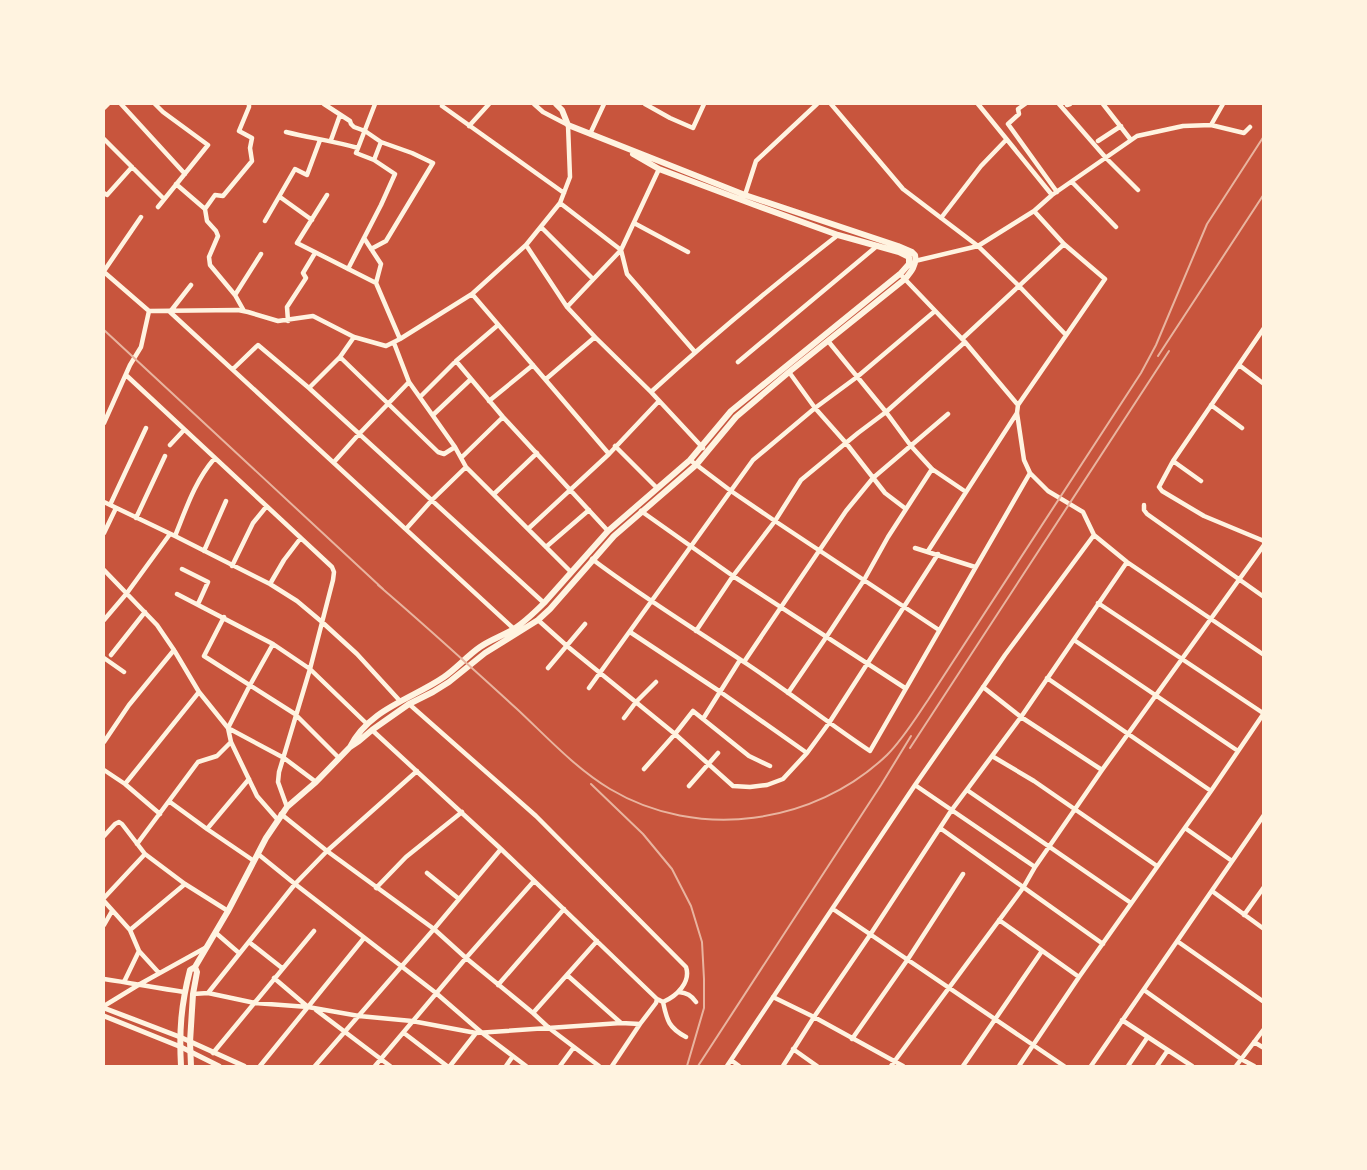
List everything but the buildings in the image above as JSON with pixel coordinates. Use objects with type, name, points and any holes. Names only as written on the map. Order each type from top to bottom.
[{"type":"main road","points":[[556,104],[562,107],[568,125],[745,195],[898,246],[915,255],[912,261]]},
{"type":"main road","points":[[370,727],[449,682],[484,653],[538,620],[614,536],[696,465],[736,417],[789,372],[804,355],[828,341],[914,266],[906,255],[838,235],[659,169],[626,148]]},
{"type":"main road","points":[[181,1066],[181,1010],[190,970],[195,967],[216,933],[266,838],[287,807],[400,701],[446,676],[480,647],[514,629],[544,603],[608,531],[690,459],[731,411],[903,276]]},
{"type":"main road","points":[[191,1066],[193,994],[197,972],[195,967]]},
{"type":"street","points":[[104,108],[108,104]]},
{"type":"street","points":[[121,104],[184,174]]},
{"type":"street","points":[[154,104],[208,145],[158,207]]},
{"type":"street","points":[[205,208],[215,195],[223,196],[252,161],[250,148],[252,138],[239,131],[249,104]]},
{"type":"street","points":[[324,104],[350,121],[354,127],[365,131],[381,142],[433,163],[386,241],[371,249]]},
{"type":"street","points":[[348,269],[394,174],[374,160],[356,153],[375,104]]},
{"type":"street","points":[[469,126],[489,104]]},
{"type":"street","points":[[141,217],[104,272],[149,311],[244,311],[272,320],[288,321],[313,316],[354,337],[386,346],[472,294],[526,245],[560,202],[570,177],[568,125],[534,104]]},
{"type":"street","points":[[590,134],[604,104]]},
{"type":"street","points":[[645,104],[652,105],[670,118],[693,128],[704,104]]},
{"type":"street","points":[[745,195],[756,161],[817,104]]},
{"type":"street","points":[[831,104],[903,189],[978,246],[1066,335]]},
{"type":"street","points":[[978,104],[1006,140],[1054,194]]},
{"type":"street","points":[[1025,104],[1018,109],[1020,114],[1009,125],[1054,194]]},
{"type":"street","points":[[1059,104],[1106,158],[1138,190]]},
{"type":"street","points":[[1103,104],[1131,140]]},
{"type":"street","points":[[1211,125],[1223,104]]},
{"type":"street","points":[[442,106],[564,193]]},
{"type":"street","points":[[331,140],[340,115]]},
{"type":"street","points":[[912,261],[978,246],[1034,211],[1054,194],[1137,136],[1183,126],[1211,125],[1244,134],[1250,128]]},
{"type":"street","points":[[1098,141],[1121,126]]},
{"type":"street","points":[[286,132],[320,140],[331,140],[358,148]]},
{"type":"street","points":[[104,139],[164,199]]},
{"type":"street","points":[[265,221],[295,169],[306,175],[320,140]]},
{"type":"street","points":[[941,218],[981,166],[1006,140]]},
{"type":"street","points":[[374,160],[381,142]]},
{"type":"street","points":[[104,193],[107,195],[132,167]]},
{"type":"street","points":[[567,307],[621,250],[659,169]]},
{"type":"street","points":[[1072,182],[1116,227]]},
{"type":"street","points":[[176,184],[205,208],[207,221],[218,236],[209,257],[210,265],[235,295],[244,311]]},
{"type":"street","points":[[327,195],[297,243],[376,283]]},
{"type":"street","points":[[279,197],[312,220]]},
{"type":"street","points":[[560,202],[621,250],[627,274],[695,352]]},
{"type":"street","points":[[1034,211],[1064,244],[1105,279],[1018,405],[1024,460],[1029,473],[1048,491],[1083,512],[1094,535],[1127,562],[1263,655]]},
{"type":"street","points":[[634,223],[688,252]]},
{"type":"street","points":[[541,227],[593,279]]},
{"type":"street","points":[[651,392],[771,288],[838,235]]},
{"type":"street","points":[[364,238],[381,264],[376,283],[400,339]]},
{"type":"street","points":[[696,631],[733,576],[775,521],[801,480],[886,412],[1064,244]]},
{"type":"street","points":[[526,245],[567,307],[707,452]]},
{"type":"street","points":[[738,362],[877,246]]},
{"type":"street","points":[[288,321],[287,308],[306,278],[303,273],[315,253]]},
{"type":"street","points":[[235,295],[261,254]]},
{"type":"street","points":[[903,276],[1018,405]]},
{"type":"street","points":[[170,312],[191,285]]},
{"type":"street","points":[[472,294],[609,454]]},
{"type":"street","points":[[104,421],[141,347],[149,311]]},
{"type":"street","points":[[589,688],[753,460],[935,311]]},
{"type":"street","points":[[170,312],[514,629]]},
{"type":"street","points":[[420,397],[456,361],[498,325]]},
{"type":"street","points":[[1263,328],[1173,461],[1160,486],[1162,491],[1204,516],[1263,541]]},
{"type":"street","points":[[309,388],[340,357],[354,337]]},
{"type":"street","points":[[546,379],[595,337]]},
{"type":"street","points":[[828,341],[932,470],[966,492]]},
{"type":"street","points":[[394,343],[409,382],[462,457],[466,467],[571,572]]},
{"type":"street","points":[[233,369],[258,345],[309,388],[544,603]]},
{"type":"street","points":[[340,357],[438,452],[444,454],[455,447]]},
{"type":"street","points":[[456,361],[503,417],[608,531]]},
{"type":"street","points":[[489,401],[533,364]]},
{"type":"street","points":[[1239,365],[1263,384]]},
{"type":"street","points":[[789,372],[815,408],[885,493],[906,509]]},
{"type":"street","points":[[126,375],[332,567],[334,572],[310,669],[278,777],[287,807]]},
{"type":"street","points":[[433,415],[471,379]]},
{"type":"street","points":[[334,462],[409,382]]},
{"type":"street","points":[[528,529],[609,454],[659,401]]},
{"type":"street","points":[[1211,405],[1242,428]]},
{"type":"street","points":[[928,551],[1017,412]]},
{"type":"street","points":[[703,719],[719,691],[782,607],[846,511],[873,478],[948,414]]},
{"type":"street","points":[[462,457],[503,417]]},
{"type":"street","points":[[110,505],[146,428]]},
{"type":"street","points":[[170,445],[184,430]]},
{"type":"street","points":[[615,446],[657,488]]},
{"type":"street","points":[[494,494],[537,453]]},
{"type":"street","points":[[136,518],[165,456]]},
{"type":"street","points":[[104,620],[172,535],[198,481],[214,459]]},
{"type":"street","points":[[690,459],[731,491],[939,630]]},
{"type":"street","points":[[1173,461],[1201,481]]},
{"type":"street","points":[[406,529],[466,467]]},
{"type":"street","points":[[788,693],[864,580],[888,537],[932,470]]},
{"type":"street","points":[[592,559],[870,751],[1029,473]]},
{"type":"street","points":[[204,551],[226,501]]},
{"type":"street","points":[[104,502],[270,584],[297,601],[357,654],[400,701]]},
{"type":"street","points":[[1144,506],[1147,514],[1263,597]]},
{"type":"street","points":[[232,566],[253,523],[266,507]]},
{"type":"street","points":[[104,533],[116,508]]},
{"type":"street","points":[[546,547],[589,510]]},
{"type":"street","points":[[641,511],[733,576],[906,688]]},
{"type":"street","points":[[727,1066],[915,785],[1005,655],[1094,535]]},
{"type":"street","points":[[270,584],[300,539]]},
{"type":"street","points":[[891,1066],[1023,888],[1102,770],[1263,545]]},
{"type":"street","points":[[915,548],[975,567]]},
{"type":"street","points":[[538,620],[675,734],[733,786],[767,785],[783,779],[807,753],[829,723],[938,554]]},
{"type":"street","points":[[783,1066],[951,811],[1021,717],[1127,562]]},
{"type":"street","points":[[182,569],[208,582],[198,604]]},
{"type":"street","points":[[104,570],[157,625],[199,692],[228,728],[284,758],[316,782]]},
{"type":"street","points":[[177,594],[273,644],[310,669],[657,999],[663,1002],[668,1022],[677,1032],[686,1037]]},
{"type":"street","points":[[1019,1066],[1263,713],[1098,603]]},
{"type":"street","points":[[111,655],[145,612]]},
{"type":"street","points":[[224,618],[204,656],[295,714],[339,758]]},
{"type":"street","points":[[548,668],[585,624]]},
{"type":"street","points":[[630,632],[807,753]]},
{"type":"street","points":[[1074,640],[1238,751]]},
{"type":"street","points":[[273,644],[228,728],[231,742],[256,796],[279,817],[434,929],[549,1028],[599,1066]]},
{"type":"street","points":[[104,742],[129,705],[174,650]]},
{"type":"street","points":[[104,658],[124,672]]},
{"type":"street","points":[[1047,678],[1211,791]]},
{"type":"street","points":[[624,718],[656,682]]},
{"type":"street","points":[[983,687],[1021,717],[1102,770]]},
{"type":"street","points":[[125,784],[199,692]]},
{"type":"street","points":[[409,704],[536,816],[686,966],[687,976],[679,992],[663,1002]]},
{"type":"street","points":[[644,769],[693,711],[748,756],[770,766]]},
{"type":"street","points":[[137,844],[198,762],[217,756],[231,742]]},
{"type":"street","points":[[689,786],[718,753]]},
{"type":"street","points":[[992,756],[1034,781],[1157,866]]},
{"type":"street","points":[[104,770],[125,784],[160,814]]},
{"type":"street","points":[[208,993],[295,884],[327,851],[417,771]]},
{"type":"street","points":[[207,829],[249,779]]},
{"type":"street","points":[[915,785],[1035,867]]},
{"type":"street","points":[[967,790],[1131,903]]},
{"type":"street","points":[[170,802],[254,861]]},
{"type":"street","points":[[376,888],[406,857],[462,812]]},
{"type":"street","points":[[1091,1066],[1263,815]]},
{"type":"street","points":[[104,836],[119,822],[145,854],[185,884],[228,911]]},
{"type":"street","points":[[940,828],[1103,944]]},
{"type":"street","points":[[1185,828],[1232,861]]},
{"type":"street","points":[[315,1066],[501,849]]},
{"type":"street","points":[[145,854],[104,899],[130,930],[139,951],[159,973]]},
{"type":"street","points":[[258,854],[436,993],[479,1032],[526,1066]]},
{"type":"street","points":[[427,873],[459,899]]},
{"type":"street","points":[[852,1039],[908,959],[963,874]]},
{"type":"street","points":[[375,1066],[534,881]]},
{"type":"street","points":[[130,930],[185,884]]},
{"type":"street","points":[[1244,915],[1263,887]]},
{"type":"street","points":[[1212,891],[1263,929]]},
{"type":"street","points":[[498,985],[564,909]]},
{"type":"street","points":[[833,909],[1064,1066]]},
{"type":"street","points":[[104,925],[112,911]]},
{"type":"street","points":[[999,920],[1079,977]]},
{"type":"street","points":[[213,1053],[314,931]]},
{"type":"street","points":[[216,933],[239,953]]},
{"type":"street","points":[[260,1066],[311,1008],[364,938]]},
{"type":"street","points":[[533,1013],[597,941]]},
{"type":"street","points":[[1177,941],[1263,1002]]},
{"type":"street","points":[[249,942],[282,968]]},
{"type":"street","points":[[104,1007],[205,948]]},
{"type":"street","points":[[124,982],[139,951]]},
{"type":"street","points":[[963,1066],[1042,951]]},
{"type":"street","points":[[567,975],[621,1023]]},
{"type":"street","points":[[274,978],[390,1066]]},
{"type":"street","points":[[104,979],[184,992]]},
{"type":"street","points":[[1144,990],[1254,1066]]},
{"type":"street","points":[[679,992],[686,993],[696,1002]]},
{"type":"street","points":[[193,994],[208,993],[255,1003],[412,1021],[479,1032],[640,1023]]},
{"type":"street","points":[[773,997],[903,1066]]},
{"type":"street","points":[[612,1066],[640,1023],[656,1004],[657,999]]},
{"type":"street","points":[[104,1007],[180,1037],[244,1066]]},
{"type":"street","points":[[104,1016],[181,1047],[219,1066]]},
{"type":"street","points":[[1122,1020],[1188,1065]]},
{"type":"street","points":[[1236,1066],[1263,1029]]},
{"type":"street","points":[[404,1033],[449,1066],[479,1032]]},
{"type":"street","points":[[1128,1066],[1147,1038]]},
{"type":"street","points":[[1254,1042],[1263,1048]]},
{"type":"street","points":[[560,1066],[574,1047]]},
{"type":"street","points":[[793,1049],[817,1066]]},
{"type":"street","points":[[1157,1066],[1168,1050]]},
{"type":"street","points":[[506,1066],[513,1056]]},
{"type":"street","points":[[731,1060],[739,1066]]},
{"type":"railway","points":[[378,585],[573,762],[610,789],[644,805],[680,815],[717,820],[754,818],[790,810],[825,797],[858,779],[887,755],[904,736],[928,700],[1141,373],[1156,345],[1207,224],[1264,136]]},
{"type":"railway","points":[[1158,356],[1264,194]]},
{"type":"railway","points":[[104,330],[383,589]]},
{"type":"railway","points":[[910,748],[1169,351]]},
{"type":"railway","points":[[698,1066],[911,736]]},
{"type":"railway","points":[[591,784],[643,834],[672,869],[691,906],[702,942],[704,1008],[687,1066]]}]
